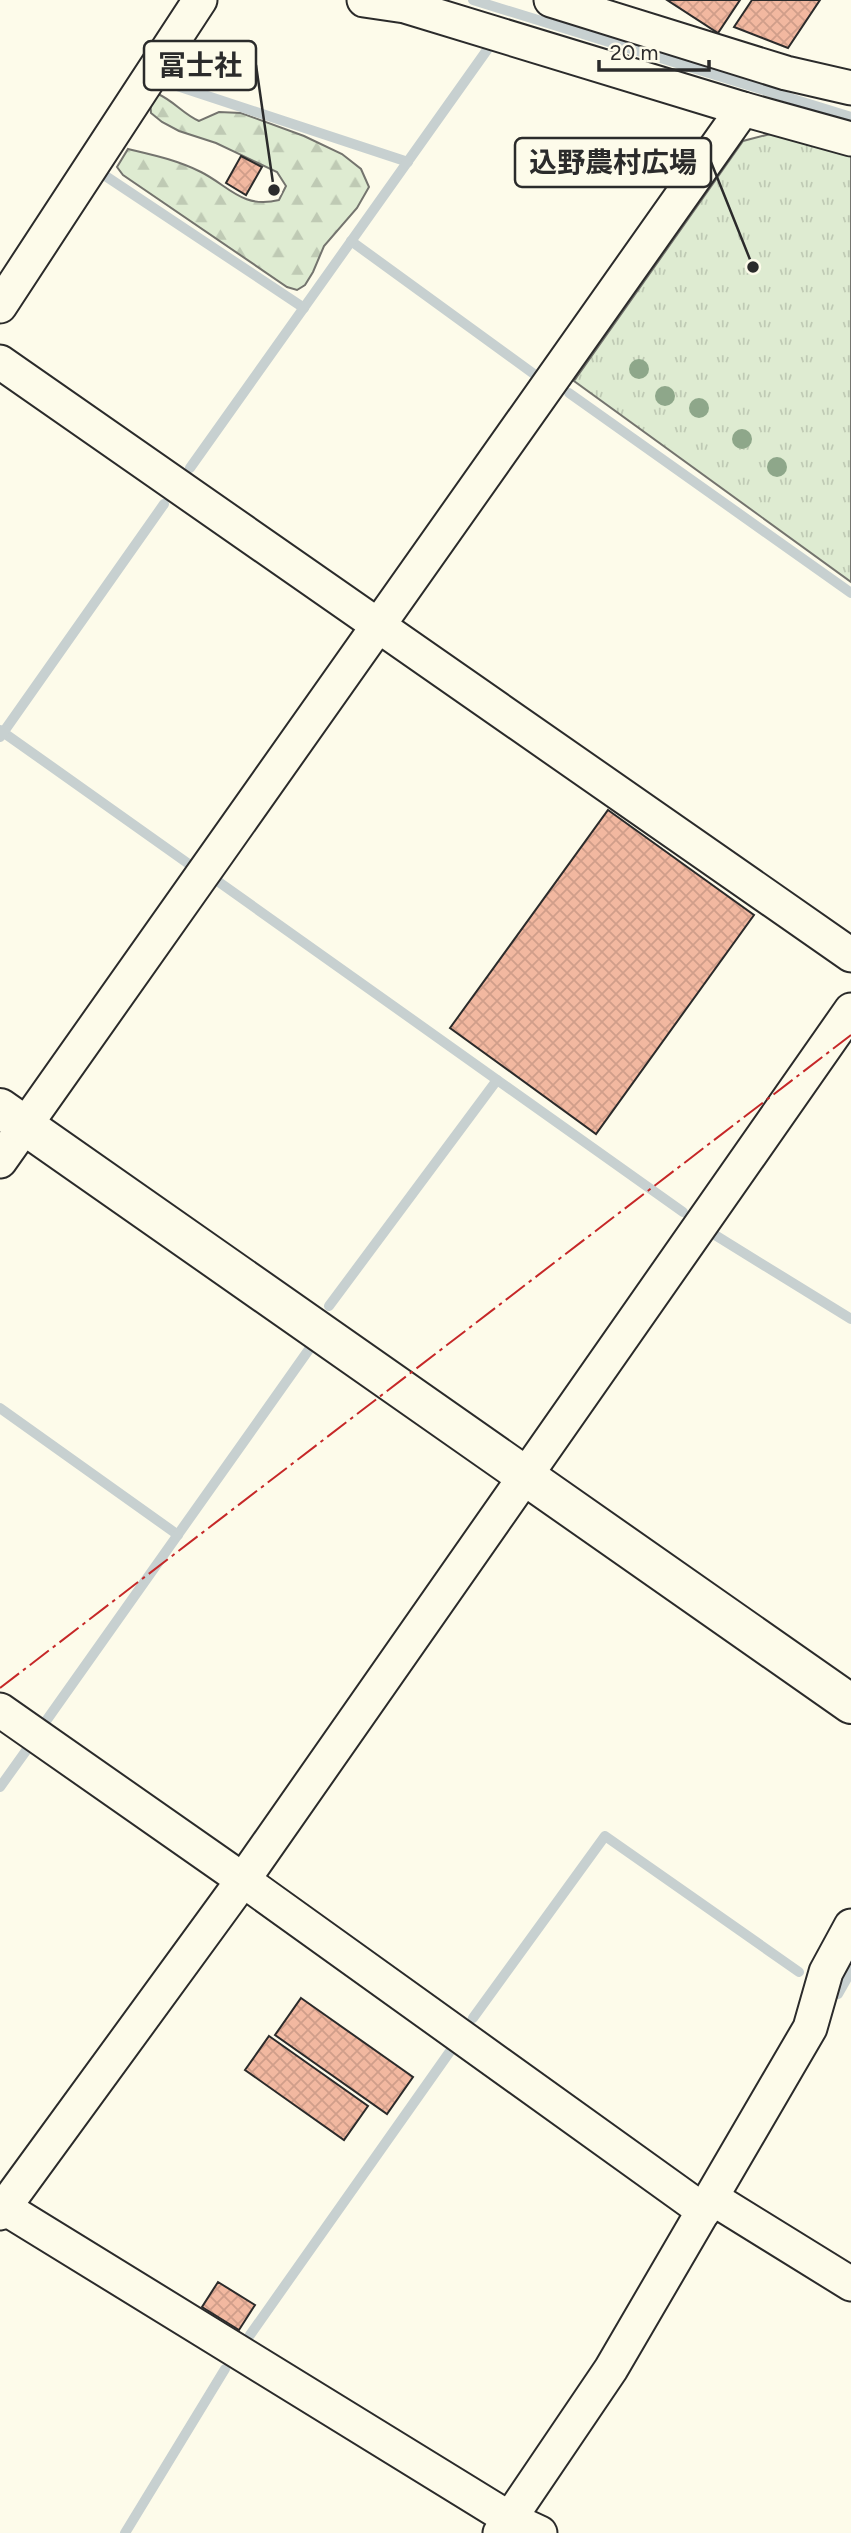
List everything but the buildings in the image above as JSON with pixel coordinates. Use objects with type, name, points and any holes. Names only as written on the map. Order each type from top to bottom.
[{"type":"street","points":[[0,306],[200,0]]},
{"type":"street","points":[[364,0],[405,6],[743,109],[851,139]]},
{"type":"street","points":[[551,0],[786,73],[851,88]]},
{"type":"street","points":[[0,1161],[12,1117],[378,626],[743,109]]},
{"type":"street","points":[[0,362],[851,955]]},
{"type":"street","points":[[540,2533],[505,2526],[1,2208],[243,1880],[851,1010]]},
{"type":"street","points":[[12,1117],[851,1704]]},
{"type":"street","points":[[0,1710],[708,2205],[851,2284]]},
{"type":"street","points":[[505,2526],[611,2369],[708,2205],[810,2028],[826,1972],[851,1926]]},
{"type":"green space","points":[[158,94],[199,121],[219,112],[241,113],[304,136],[342,154],[361,169],[369,187],[357,208],[324,246],[305,285],[297,290],[287,287],[123,175],[117,167],[128,149],[192,168],[245,199],[266,202],[279,200],[286,186],[277,172],[216,143],[179,131],[162,122],[151,113],[150,101]]},
{"type":"green space","points":[[774,133],[851,153],[851,582],[574,381],[743,141]]},
{"type":"waterway","points":[[473,0],[851,117]]},
{"type":"waterway","points":[[190,468],[487,50]]},
{"type":"waterway","points":[[165,82],[408,162]]},
{"type":"waterway","points":[[107,177],[304,308]]},
{"type":"waterway","points":[[351,241],[538,377]]},
{"type":"waterway","points":[[569,393],[851,593]]},
{"type":"waterway","points":[[0,737],[164,504]]},
{"type":"waterway","points":[[0,730],[193,867]]},
{"type":"waterway","points":[[216,880],[683,1212]]},
{"type":"waterway","points":[[329,1306],[497,1080]]},
{"type":"waterway","points":[[715,1235],[851,1319]]},
{"type":"waterway","points":[[46,1721],[310,1348]]},
{"type":"waterway","points":[[0,1408],[178,1535]]},
{"type":"waterway","points":[[0,1787],[28,1748]]},
{"type":"waterway","points":[[473,2018],[605,1836],[799,1972]]},
{"type":"waterway","points":[[838,1994],[851,1971]]},
{"type":"waterway","points":[[250,2335],[451,2050]]},
{"type":"waterway","points":[[125,2533],[225,2369]]},
{"type":"power","points":[[0,1688],[851,1035]]},
{"type":"place","name":"冨士社","points":[[274,190]]},
{"type":"place","name":"込野農村広場","points":[[753,267]]}]
